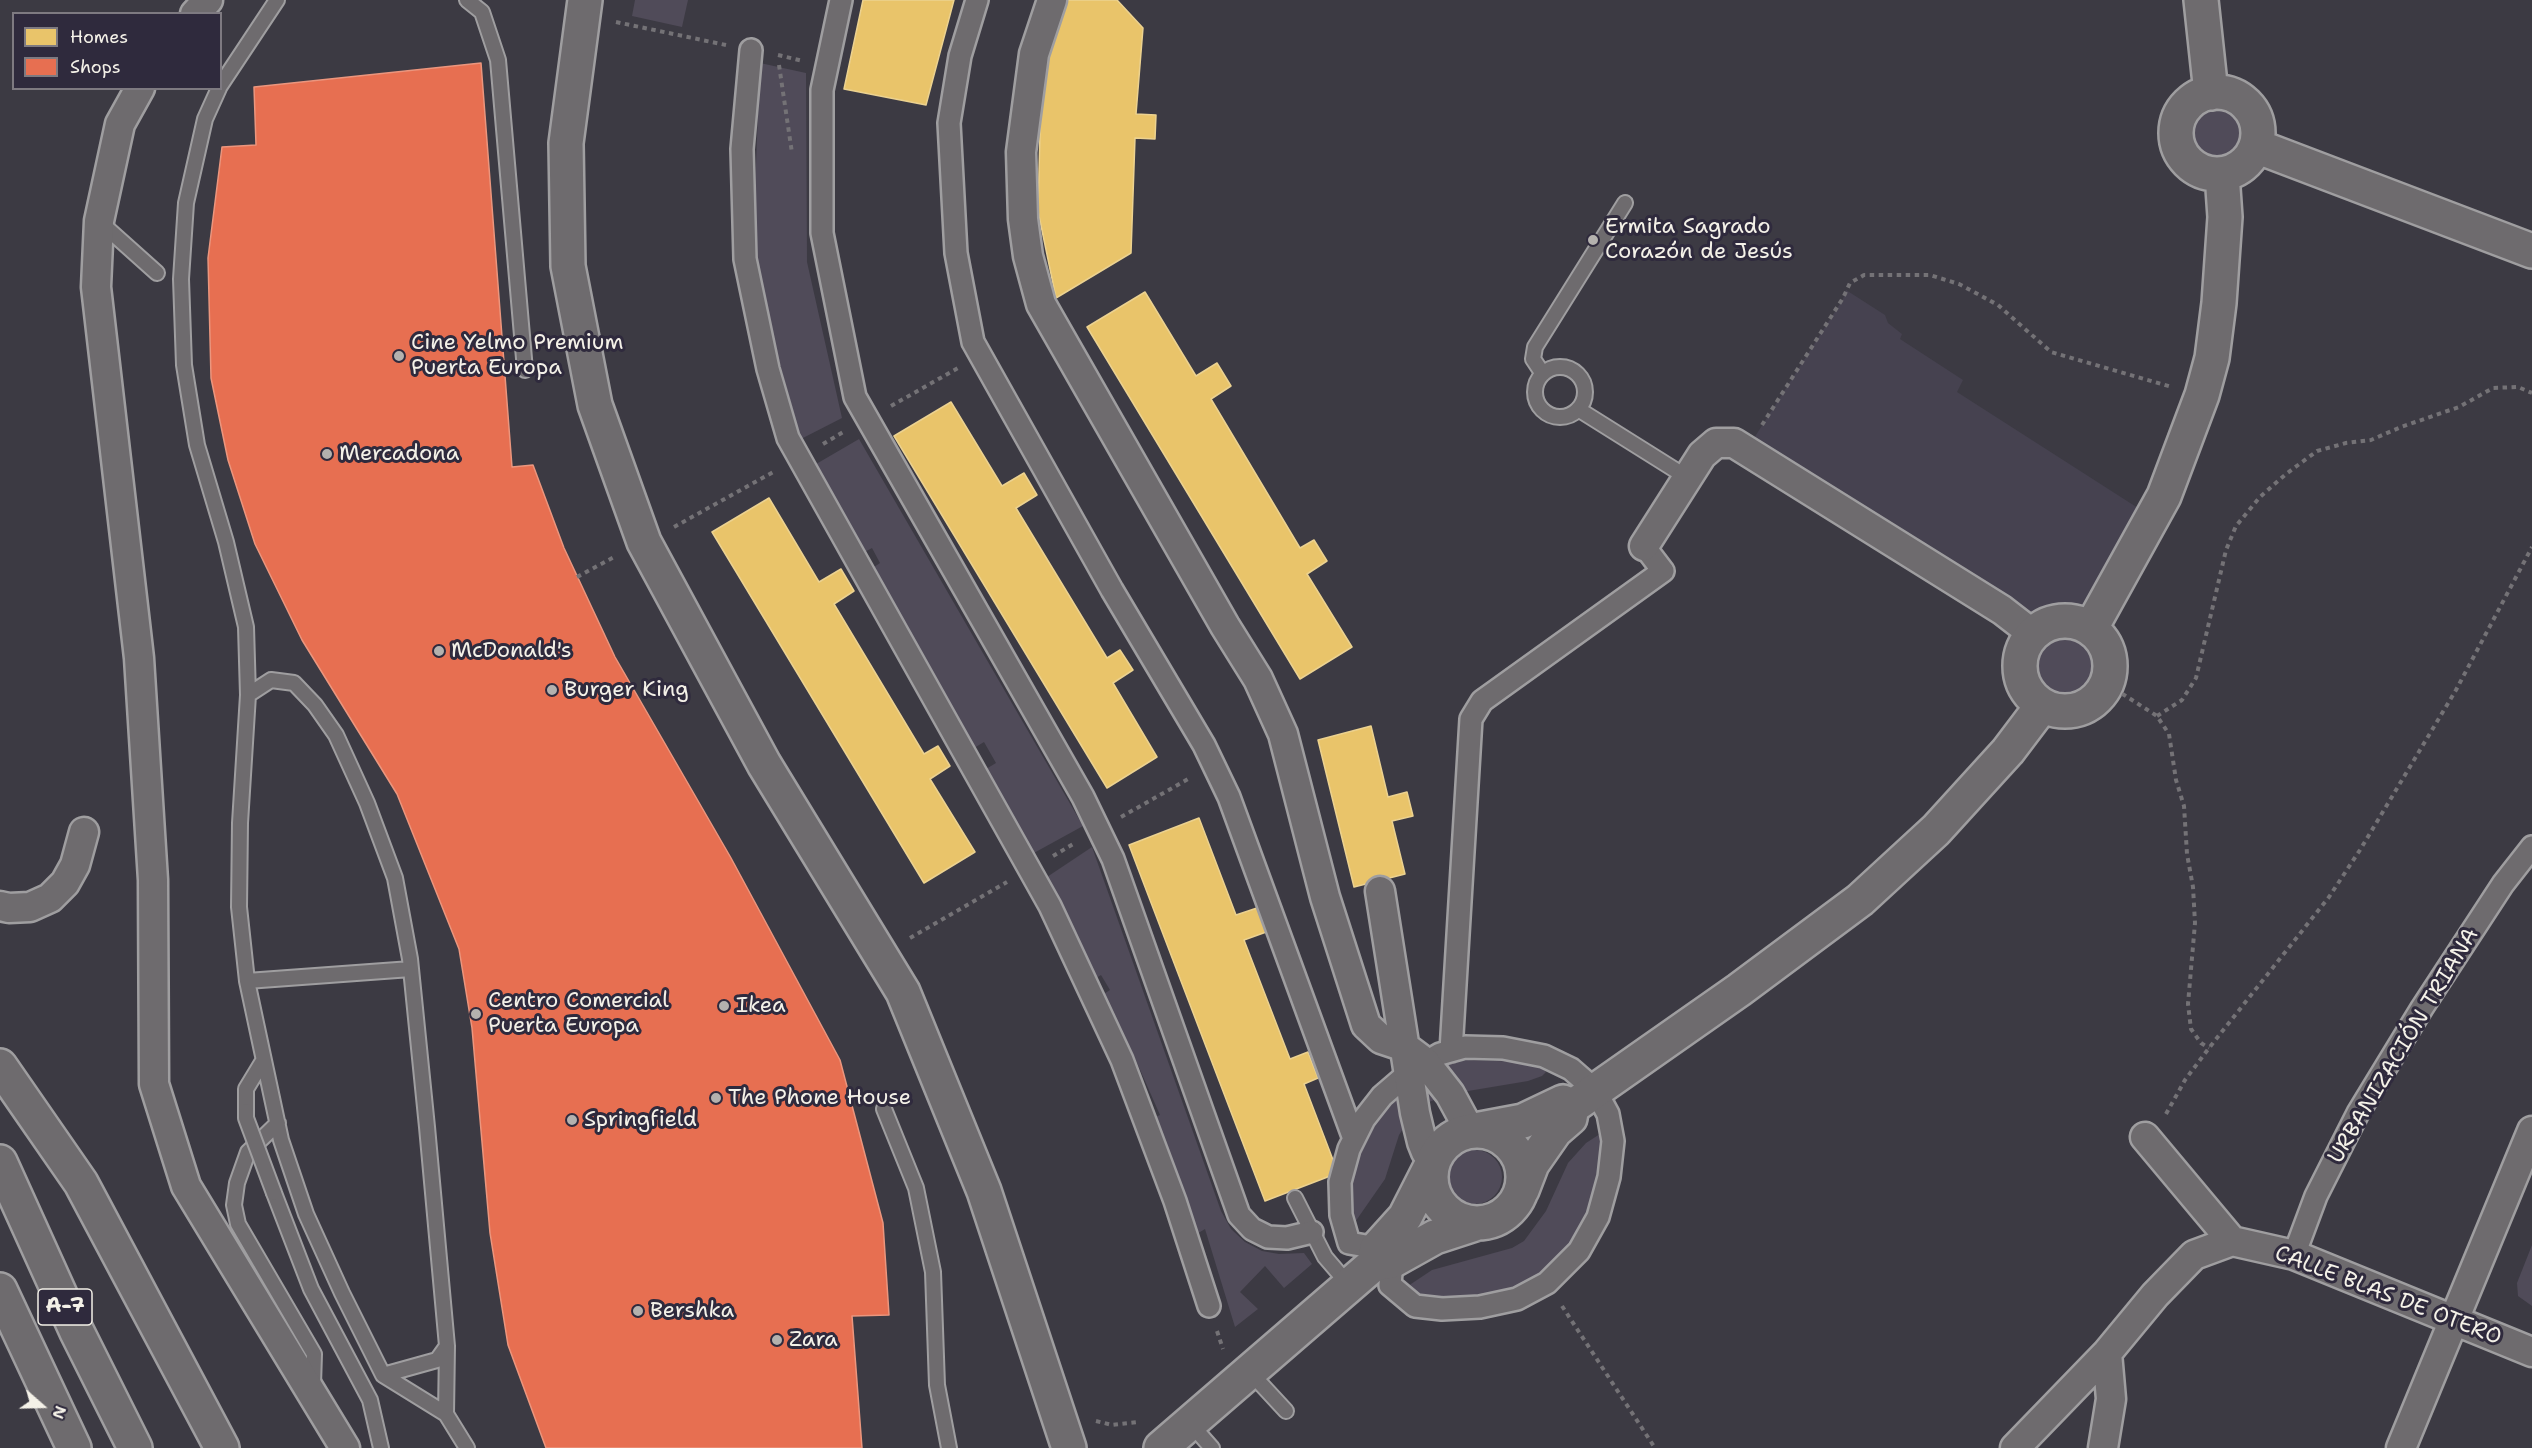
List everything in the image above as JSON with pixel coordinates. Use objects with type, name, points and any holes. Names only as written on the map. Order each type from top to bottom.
[{"type":"main road","points":[[2201,0],[2211,93]]},
{"type":"main road","points":[[583,7],[567,142],[568,266],[595,405],[644,542],[764,764],[903,992],[984,1191],[1069,1448]]},
{"type":"main road","points":[[2211,93],[2234,96],[2252,112],[2256,123],[2256,146],[2243,164],[2222,174],[2201,171],[2192,166],[2180,149],[2177,139],[2179,118],[2192,101],[2211,93]]},
{"type":"main road","points":[[2256,146],[2532,251]]},
{"type":"main road","points":[[2091,628],[2164,496],[2202,395],[2212,358],[2219,303],[2225,217],[2222,174]]},
{"type":"main road","points":[[2068,620],[2091,628],[2103,639],[2109,653],[2111,669],[2107,684],[2099,697],[2087,706],[2072,711],[2056,711],[2042,706],[2031,697],[2020,672],[2020,658],[2033,634],[2043,626],[2068,620]]},
{"type":"main road","points":[[1381,1258],[1435,1237],[1493,1220],[1505,1213],[1516,1203],[1532,1164],[1555,1131],[1570,1118],[1583,1098],[1739,990],[1860,900],[1936,830],[2007,751],[2042,706]]},
{"type":"main road","points":[[0,1066],[81,1183],[222,1448]]},
{"type":"main road","points":[[1161,1448],[1381,1258],[1406,1217],[1434,1161],[1448,1140],[1472,1131],[1523,1121],[1563,1102],[1583,1098]]},
{"type":"main road","points":[[1472,1131],[1490,1132],[1503,1138],[1513,1148],[1520,1161],[1523,1175],[1521,1190]]},
{"type":"main road","points":[[1434,1161],[1431,1178],[1433,1192],[1440,1206],[1451,1215],[1464,1221],[1478,1223]]},
{"type":"main road","name":"A-7","points":[[0,1162],[76,1330],[135,1448]]},
{"type":"main road","name":"A-7","points":[[0,1290],[74,1448]]},
{"type":"street","points":[[197,12],[208,0]]},
{"type":"street","points":[[841,0],[822,90],[822,233],[855,397],[1083,797],[1113,859],[1239,1215],[1252,1229],[1268,1237],[1287,1238],[1312,1232]]},
{"type":"street","points":[[977,0],[960,56],[948,123],[956,253],[974,342],[1214,765],[1229,797],[1354,1139]]},
{"type":"street","points":[[1052,0],[1034,54],[1021,152],[1024,229],[1041,304],[1225,626],[1258,679],[1289,754],[1322,885],[1366,1025],[1381,1039],[1413,1061],[1449,1094],[1472,1131]]},
{"type":"street","points":[[751,50],[742,149],[745,259],[768,369],[788,438],[1030,868],[1122,1060],[1175,1201],[1209,1306]]},
{"type":"street","points":[[139,90],[120,124],[99,221],[96,287],[139,658],[153,880],[154,1084],[186,1186],[345,1448]]},
{"type":"street","points":[[1451,1051],[1471,719],[1482,701],[1663,571],[1644,546],[1702,455],[1716,443],[1734,443],[1747,449],[1992,604],[2033,634]]},
{"type":"street","points":[[0,906],[30,907],[50,898],[65,883],[70,874],[84,832]]},
{"type":"street","name":"URBANIZACIÓN TRIANA","points":[[2294,1255],[2316,1196],[2358,1113],[2422,1008],[2503,884],[2532,847]]},
{"type":"street","points":[[1380,891],[1413,1061],[1422,1142],[1426,1152],[1434,1161]]},
{"type":"street","points":[[1465,1047],[1503,1048],[1544,1056],[1571,1068],[1583,1098],[1608,1114],[1613,1141],[1609,1177],[1598,1217],[1579,1251],[1547,1283],[1517,1299],[1480,1307],[1442,1309],[1415,1306],[1390,1285],[1381,1258],[1349,1243],[1341,1215],[1340,1182],[1354,1139],[1364,1119],[1413,1061],[1465,1047]]},
{"type":"street","points":[[2401,1448],[2532,1131]]},
{"type":"street","points":[[2015,1448],[2107,1353],[2155,1295],[2194,1255],[2232,1241],[2145,1137]]},
{"type":"street","name":"CALLE BLAS DE OTERO","points":[[2232,1241],[2294,1255],[2532,1352]]},
{"type":"street","points":[[2103,1448],[2111,1399],[2107,1353]]},
{"type":"lane","points":[[222,84],[277,0]]},
{"type":"lane","points":[[467,0],[482,12],[498,60],[525,370]]},
{"type":"lane","points":[[219,90],[205,119],[186,203],[181,279],[184,365],[197,445],[226,542],[246,627],[248,695],[240,823],[239,906],[248,981],[281,1140],[306,1214],[383,1375],[446,1414],[467,1448]]},
{"type":"lane","points":[[1543,374],[1533,359],[1535,347],[1625,203]]},
{"type":"lane","points":[[99,221],[156,273]]},
{"type":"lane","points":[[1563,367],[1574,370],[1581,378],[1585,388],[1584,399],[1578,409],[1569,415],[1558,417],[1547,413],[1539,405],[1536,394],[1537,384],[1543,374],[1552,368],[1563,367]]},
{"type":"lane","points":[[1578,409],[1688,478]]},
{"type":"lane","points":[[248,695],[271,680],[294,683],[315,705],[336,735],[367,803],[395,878],[411,969],[447,1346],[446,1414]]},
{"type":"lane","points":[[248,981],[411,969]]},
{"type":"lane","points":[[263,1061],[246,1089],[246,1118],[311,1289],[370,1400],[381,1448]]},
{"type":"lane","points":[[884,1109],[916,1188],[933,1272],[937,1385],[949,1448]]},
{"type":"lane","points":[[278,1123],[248,1152],[237,1183],[234,1205],[238,1224],[314,1354],[313,1394]]},
{"type":"lane","points":[[1295,1198],[1325,1257],[1349,1286]]},
{"type":"lane","points":[[383,1375],[437,1360],[447,1346]]},
{"type":"lane","points":[[1249,1371],[1286,1411]]},
{"type":"lane","points":[[1190,1423],[1212,1448]]},
{"type":"path","points":[[583,7],[721,44]]},
{"type":"path","points":[[1747,449],[1844,298],[1850,283],[1864,275],[1930,275],[1959,284],[1998,305],[2051,352],[2202,395]]},
{"type":"path","points":[[907,397],[980,356]]},
{"type":"path","points":[[2157,716],[2182,700],[2196,678],[2226,550],[2236,526],[2260,497],[2286,474],[2317,452],[2346,442],[2371,440],[2459,407],[2493,388],[2518,387],[2532,393]]},
{"type":"path","points":[[687,520],[854,427]]},
{"type":"path","points":[[2145,1137],[2162,1123],[2174,1098],[2209,1048],[2329,897],[2360,850],[2451,699],[2532,547]]},
{"type":"path","points":[[2107,684],[2157,716],[2169,734],[2175,780],[2184,806],[2187,855],[2193,887],[2195,922],[2188,1004],[2191,1029],[2201,1043],[2209,1048]]},
{"type":"path","points":[[1143,804],[1214,765]]},
{"type":"path","points":[[918,934],[1030,868]]},
{"type":"path","points":[[1560,1302],[1655,1448]]},
{"type":"path","points":[[1059,1415],[1078,1410],[1095,1420],[1112,1425],[1130,1424],[1148,1419]]},
{"type":"shaded area","points":[[635,0],[688,0],[682,27],[632,16]]},
{"type":"shaded area","points":[[760,63],[806,73],[807,262],[842,418],[801,439],[752,265]]},
{"type":"shaded area","points":[[2218,106],[2232,110],[2240,118],[2244,132],[2240,146],[2232,154],[2218,158],[2204,154],[2196,146],[2192,132],[2196,118],[2204,110]]},
{"type":"shaded area","points":[[1846,290],[1885,315],[1888,323],[1902,334],[1900,339],[1963,380],[1957,392],[2152,517],[2080,623],[2068,620],[2043,626],[1747,449],[1843,299]]},
{"type":"shaded area","points":[[859,439],[1083,826],[1032,854],[986,769],[996,763],[984,742],[974,748],[871,569],[880,563],[872,548],[861,554],[811,467]]},
{"type":"shaded area","points":[[2065,639],[2075,641],[2084,647],[2090,656],[2092,666],[2090,676],[2084,685],[2075,691],[2065,693],[2055,691],[2046,685],[2040,676],[2038,666],[2040,656],[2046,647],[2055,641]]},
{"type":"shaded area","points":[[1092,847],[1221,1211],[1231,1229],[1245,1242],[1262,1251],[1279,1254],[1304,1253],[1312,1264],[1284,1288],[1265,1266],[1240,1292],[1258,1309],[1235,1327],[1205,1229],[1195,1235],[1153,1118],[1160,1115],[1130,1047],[1121,1050],[1099,997],[1110,990],[1101,975],[1091,981],[1044,879]]},
{"type":"shaded area","points":[[1467,1060],[1527,1062],[1539,1065],[1546,1072],[1528,1081],[1450,1094],[1429,1102],[1411,1116],[1399,1135],[1385,1179],[1353,1225],[1349,1215],[1351,1172],[1369,1125],[1401,1086],[1443,1063]]},
{"type":"shaded area","points":[[1600,1134],[1604,1142],[1604,1163],[1587,1222],[1572,1244],[1549,1267],[1526,1284],[1500,1296],[1428,1300],[1402,1290],[1432,1270],[1512,1248],[1524,1241],[1546,1211],[1568,1163],[1586,1143]]},
{"type":"shaded area","points":[[1475,1150],[1485,1152],[1494,1158],[1500,1167],[1502,1177],[1500,1187],[1494,1196],[1485,1202],[1475,1204],[1465,1202],[1456,1196],[1450,1187],[1448,1177],[1450,1167],[1456,1158],[1465,1152]]},
{"type":"shaded area","points":[[2532,1245],[2532,1306],[2518,1296],[2517,1283]]},
{"type":"building: Homes","points":[[863,0],[954,0],[926,105],[844,89]]},
{"type":"building: Homes","points":[[1064,0],[1117,0],[1143,28],[1136,114],[1156,115],[1155,139],[1135,138],[1131,253],[1056,298],[1038,211],[1041,95],[1059,10]]},
{"type":"building: Homes","points":[[1145,292],[1196,376],[1217,363],[1231,386],[1211,399],[1300,548],[1314,540],[1327,561],[1307,574],[1352,647],[1300,679],[1087,327]]},
{"type":"building: Homes","points":[[951,402],[1002,486],[1024,473],[1037,495],[1016,508],[1107,658],[1120,650],[1133,670],[1113,683],[1157,757],[1107,788],[894,436]]},
{"type":"building: Homes","points":[[769,498],[819,582],[841,569],[854,591],[834,604],[924,754],[938,746],[950,766],[930,779],[975,852],[924,883],[712,532]]},
{"type":"building: Homes","points":[[1371,726],[1388,797],[1407,792],[1413,816],[1392,821],[1405,874],[1354,887],[1318,740]]},
{"type":"building: Homes","points":[[1199,818],[1236,915],[1260,907],[1269,931],[1244,940],[1290,1059],[1308,1052],[1318,1078],[1304,1084],[1338,1173],[1265,1201],[1129,845]]},
{"type":"building: Shops","points":[[481,63],[512,467],[533,465],[564,548],[615,657],[731,858],[840,1060],[883,1223],[889,1315],[852,1316],[862,1448],[546,1448],[508,1345],[490,1233],[472,1028],[459,949],[397,794],[302,640],[255,544],[228,460],[211,378],[208,258],[222,147],[256,145],[254,87]]},
{"type":"place","name":"Ermita Sagrado Corazón de Jesús","points":[[1593,240]]},
{"type":"place","name":"Cine Yelmo Premium Puerta Europa","points":[[399,356]]},
{"type":"place","name":"Mercadona","points":[[327,454]]},
{"type":"place","name":"McDonald's","points":[[439,651]]},
{"type":"place","name":"Burger King","points":[[552,690]]},
{"type":"place","name":"Ikea","points":[[724,1006]]},
{"type":"place","name":"Centro Comercial Puerta Europa","points":[[476,1014]]},
{"type":"place","name":"The Phone House","points":[[716,1098]]},
{"type":"place","name":"Springfield","points":[[572,1120]]},
{"type":"place","name":"Bershka","points":[[638,1311]]},
{"type":"place","name":"Zara","points":[[777,1340]]}]
